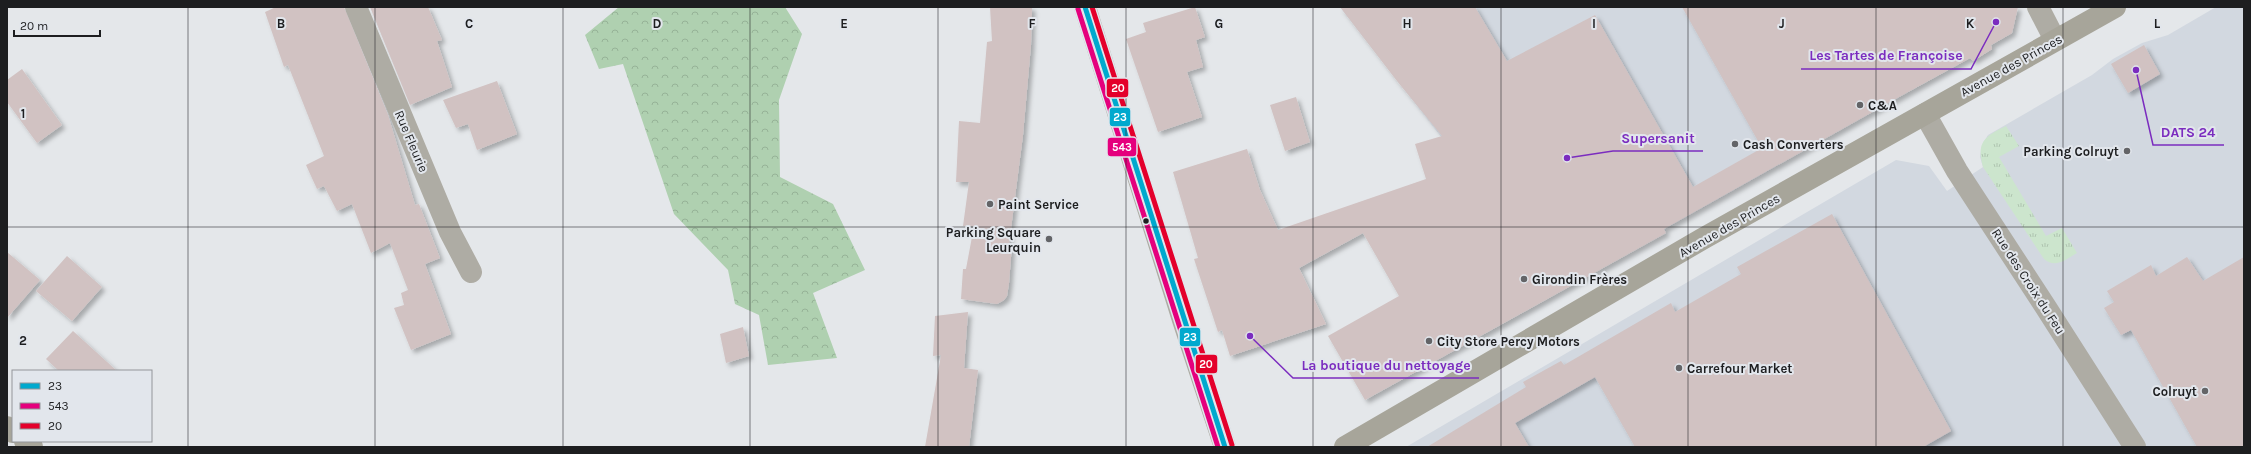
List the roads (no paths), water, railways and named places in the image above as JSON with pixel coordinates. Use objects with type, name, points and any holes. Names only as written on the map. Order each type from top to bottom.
[{"type":"main road","points":[[1086,7],[1180,313],[1225,447]]},
{"type":"main road","name":"Avenue des Princes","points":[[1345,447],[1710,234],[2115,7]]},
{"type":"street","name":"Rue Fleurie","points":[[356,7],[450,232],[471,272]]},
{"type":"street","points":[[2038,7],[2055,40]]},
{"type":"street","name":"Rue des Croix du Feu","points":[[1925,114],[1957,172],[2046,306],[2135,447]]},
{"type":"place","name":"Les Tartes de Françoise","points":[[1996,22]]},
{"type":"place","name":"DATS 24","points":[[2136,70]]},
{"type":"place","name":"C&A","points":[[1860,105]]},
{"type":"place","name":"Cash Converters","points":[[1735,144]]},
{"type":"place","name":"Parking Colruyt","points":[[2127,151]]},
{"type":"place","name":"Supersanit","points":[[1567,158]]},
{"type":"place","name":"Paint Service","points":[[990,204]]},
{"type":"place","name":"Parking Square Leurquin","points":[[1049,239]]},
{"type":"place","name":"Girondin Frères","points":[[1524,279]]},
{"type":"place","name":"La boutique du nettoyage","points":[[1250,336]]},
{"type":"place","name":"City Store Percy Motors","points":[[1429,341]]},
{"type":"place","name":"Carrefour Market","points":[[1679,368]]},
{"type":"place","name":"Colruyt","points":[[2205,391]]}]
